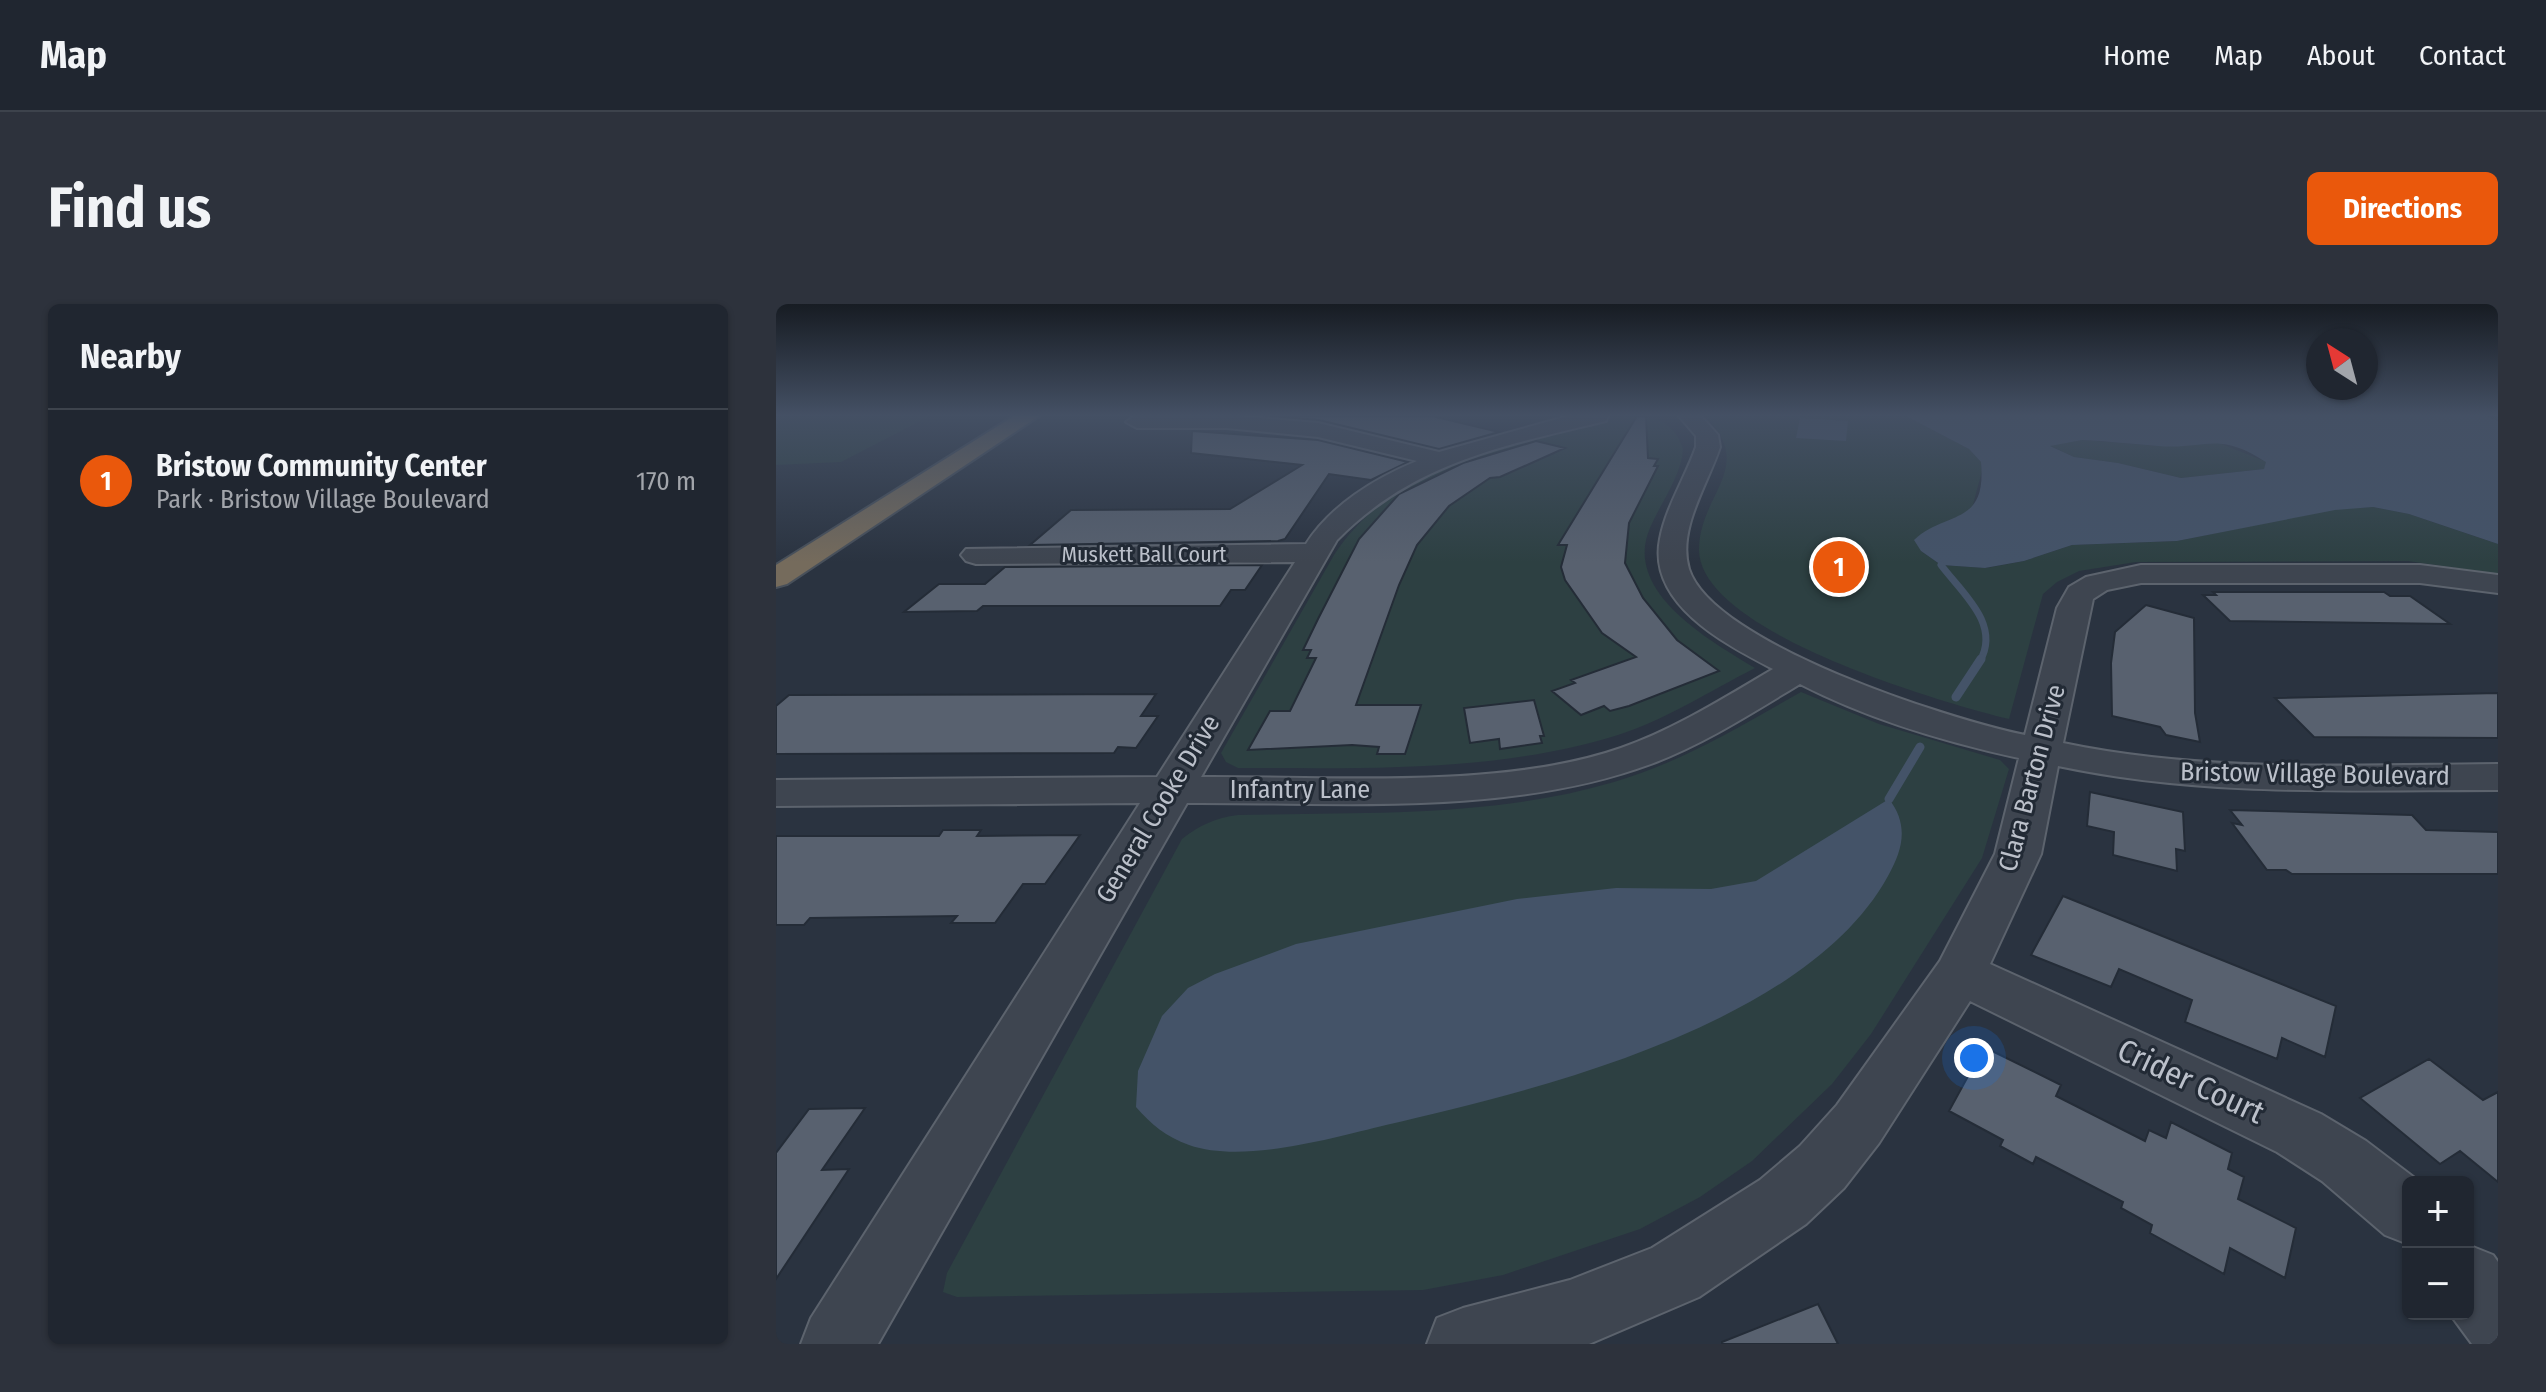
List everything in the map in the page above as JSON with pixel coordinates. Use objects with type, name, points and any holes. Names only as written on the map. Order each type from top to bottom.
[{"type":"highway","points":[[776,551],[917,465]]},
{"type":"highway","points":[[776,578],[953,465]]},
{"type":"street","name":"General Cooke Drive","points":[[837,1344],[1312,553],[1336,523],[1366,499],[1430,465]]},
{"type":"street","name":"Bristow Village Boulevard","points":[[1703,465],[1675,533],[1672,557],[1678,578],[1697,603],[1718,621],[1798,670],[1903,713],[2044,750],[2185,772],[2263,778],[2498,777]]},
{"type":"street","name":"Muskett Ball Court","points":[[976,555],[1312,553]]},
{"type":"street","name":"Clara Barton Drive","points":[[1463,1344],[1574,1330],[1751,1226],[1822,1167],[1858,1124],[1960,973],[2018,854],[2044,750],[2073,608],[2080,594],[2106,580],[2165,573],[2447,575],[2498,584]]},
{"type":"street","name":"Infantry Lane","points":[[776,793],[1451,788],[1553,777],[1609,765],[1662,746],[1798,670]]},
{"type":"street","name":"Crider Court","points":[[1960,973],[2299,1133],[2344,1161],[2402,1208]]},
{"type":"street","points":[[2474,1288],[2498,1320]]},
{"type":"shaded area","points":[[1448,465],[1680,465],[1650,528],[1645,551],[1648,573],[1659,593],[1695,629],[1755,668],[1636,729],[1525,756],[1382,768],[1238,768],[1226,762],[1221,753],[1334,555],[1360,523],[1390,497]]},
{"type":"shaded area","points":[[1981,465],[1972,508],[1965,516],[1948,522],[1921,551],[1941,565],[1986,568],[2024,561],[2072,545],[2177,541],[2335,509],[2373,507],[2409,514],[2498,544],[2498,574],[2408,561],[2136,562],[2079,571],[2057,582],[2043,594],[2009,719],[1933,698],[1830,660],[1780,636],[1739,609],[1710,580],[1699,550],[1701,530],[1726,466]]},
{"type":"shaded area","points":[[2124,465],[2266,465],[2264,469],[2181,478]]},
{"type":"shaded area","points":[[1801,692],[1879,724],[2000,760],[2009,769],[1982,858],[1871,1034],[1832,1084],[1752,1161],[1700,1197],[1640,1229],[1503,1275],[1423,1290],[957,1297],[943,1292],[947,1273],[1182,839],[1189,834],[1215,820],[1238,815],[1428,811],[1568,794],[1614,782],[1663,764]]},
{"type":"water","points":[[1981,465],[2124,465],[2181,478],[2264,469],[2265,465],[2498,465],[2498,544],[2409,514],[2373,507],[2335,510],[2177,541],[2072,545],[2024,561],[1985,568],[1941,565],[1921,551],[1914,540],[1971,507],[1978,497]]},
{"type":"water","points":[[1889,799],[1899,818],[1900,847],[1888,876],[1849,928],[1797,972],[1734,1011],[1664,1043],[1518,1092],[1288,1147],[1235,1152],[1189,1145],[1160,1129],[1136,1107],[1138,1071],[1162,1016],[1188,988],[1215,974],[1296,944],[1517,899],[1616,888],[1711,889],[1756,881]]},
{"type":"building","points":[[1298,465],[1403,465],[1371,480],[1329,474],[1285,539],[1278,541],[1030,545],[1071,510],[1230,509],[1302,465]]},
{"type":"building","points":[[1460,465],[1528,465],[1500,477],[1490,478],[1449,506],[1417,545],[1399,585],[1356,705],[1421,705],[1405,754],[1377,754],[1379,747],[1352,745],[1248,750],[1270,711],[1290,711],[1316,658],[1307,658],[1311,650],[1303,650],[1318,619],[1359,539],[1399,494]]},
{"type":"building","points":[[1607,465],[1658,466],[1629,523],[1625,563],[1643,598],[1677,640],[1719,671],[1629,706],[1610,711],[1604,706],[1581,715],[1552,691],[1575,683],[1571,680],[1636,657],[1602,633],[1565,580],[1561,567],[1567,545],[1558,545]]},
{"type":"building","points":[[1262,565],[1245,590],[1231,590],[1220,606],[983,606],[977,611],[904,612],[939,584],[985,584],[1005,567]]},
{"type":"building","points":[[2213,592],[2384,592],[2390,596],[2410,596],[2450,624],[2230,621],[2203,595],[2216,595]]},
{"type":"building","points":[[2146,605],[2194,618],[2195,713],[2200,742],[2166,735],[2160,727],[2112,716],[2111,663],[2115,632]]},
{"type":"building","points":[[2498,693],[2498,738],[2314,737],[2275,698]]},
{"type":"building","points":[[1156,694],[1141,716],[1158,716],[1136,748],[1118,747],[1114,753],[776,754],[776,706],[789,695]]},
{"type":"building","points":[[1534,700],[1544,736],[1540,736],[1542,743],[1500,749],[1499,739],[1470,743],[1464,708]]},
{"type":"building","points":[[2090,792],[2183,812],[2185,851],[2176,849],[2177,871],[2113,855],[2114,832],[2087,826]]},
{"type":"building","points":[[2230,810],[2412,815],[2426,830],[2498,832],[2498,874],[2292,874],[2286,870],[2267,870],[2232,823],[2242,825]]},
{"type":"building","points":[[943,830],[981,830],[977,836],[1080,835],[1045,884],[1023,884],[995,923],[951,923],[957,916],[810,918],[804,925],[776,925],[776,836],[939,836]]},
{"type":"building","points":[[2063,896],[2336,1006],[2325,1057],[2282,1038],[2277,1059],[2185,1022],[2192,1000],[2119,969],[2111,987],[2031,955]]},
{"type":"building","points":[[1984,1047],[2061,1085],[2056,1096],[2145,1141],[2149,1130],[2166,1138],[2171,1122],[2232,1153],[2228,1169],[2244,1177],[2238,1199],[2296,1228],[2285,1278],[2230,1248],[2224,1274],[2150,1233],[2152,1225],[2121,1208],[2123,1202],[2036,1157],[2033,1164],[2000,1146],[2003,1140],[1949,1111]]},
{"type":"building","points":[[2429,1059],[2483,1100],[2498,1092],[2498,1182],[2460,1151],[2440,1164],[2360,1098]]},
{"type":"building","points":[[865,1108],[822,1170],[849,1169],[776,1279],[776,1153],[809,1109]]},
{"type":"building","points":[[1818,1304],[1838,1344],[1722,1344],[1722,1342]]},
{"type":"waterway","points":[[1941,565],[1968,598],[1982,622],[1986,634],[1980,660]]},
{"type":"waterway","points":[[1956,697],[1980,660]]},
{"type":"waterway","points":[[1889,799],[1920,747]]},
{"type":"place","name":"Bristow Community Center","points":[[1839,567]]}]
